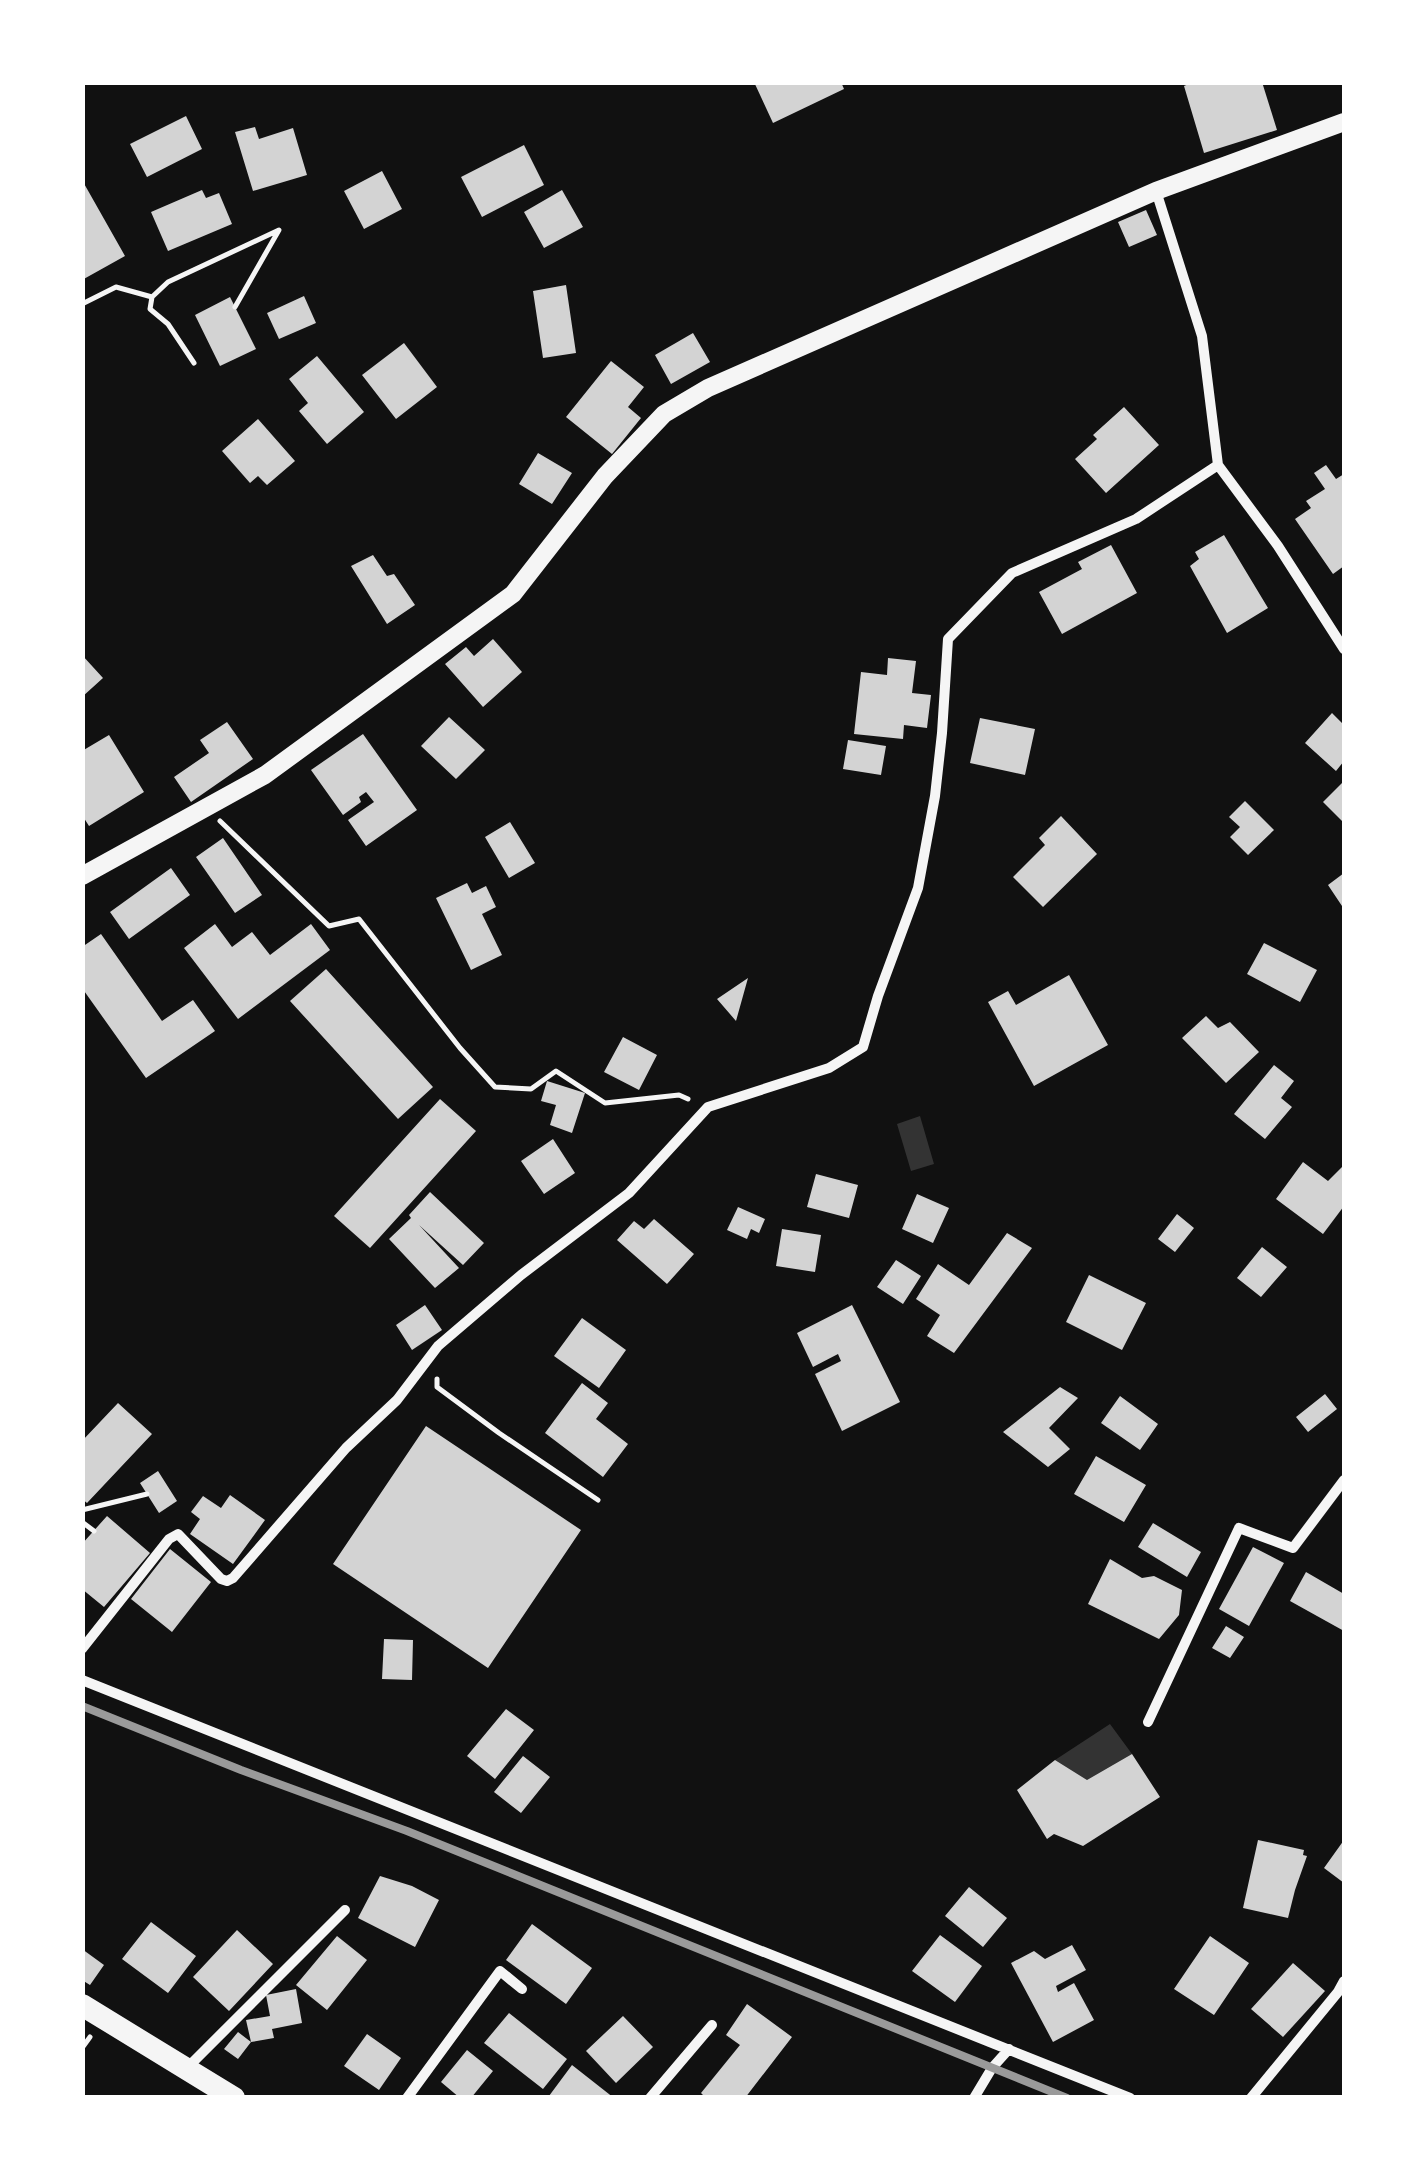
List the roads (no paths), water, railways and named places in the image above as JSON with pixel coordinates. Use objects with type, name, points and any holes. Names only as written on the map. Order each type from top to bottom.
[{"type":"highway","points":[[82,2005],[234,2098]]},
{"type":"street","points":[[82,876],[266,775],[513,594],[605,476],[664,414],[708,388],[1156,191],[1344,122]]},
{"type":"street","points":[[1156,191],[1202,336],[1218,465],[1278,546],[1344,649]]},
{"type":"street","points":[[82,1649],[169,1538],[178,1534],[221,1579],[233,1578],[346,1448],[397,1400],[438,1346],[628,1192],[708,1108],[828,1068],[863,1047],[918,888],[935,796],[948,639],[1012,573],[1136,519],[1218,465]]},
{"type":"street","points":[[1148,1722],[1239,1528],[1293,1548],[1344,1480]]},
{"type":"street","points":[[82,1680],[1130,2098]]},
{"type":"street","points":[[186,2070],[345,1910]]},
{"type":"street","points":[[408,2098],[500,1972],[522,1989]]},
{"type":"street","points":[[1251,2098],[1344,1981]]},
{"type":"street","points":[[650,2098],[712,2025]]},
{"type":"street","points":[[974,2098],[1009,2048]]},
{"type":"railway","points":[[82,1706],[407,1831],[1067,2098]]}]
